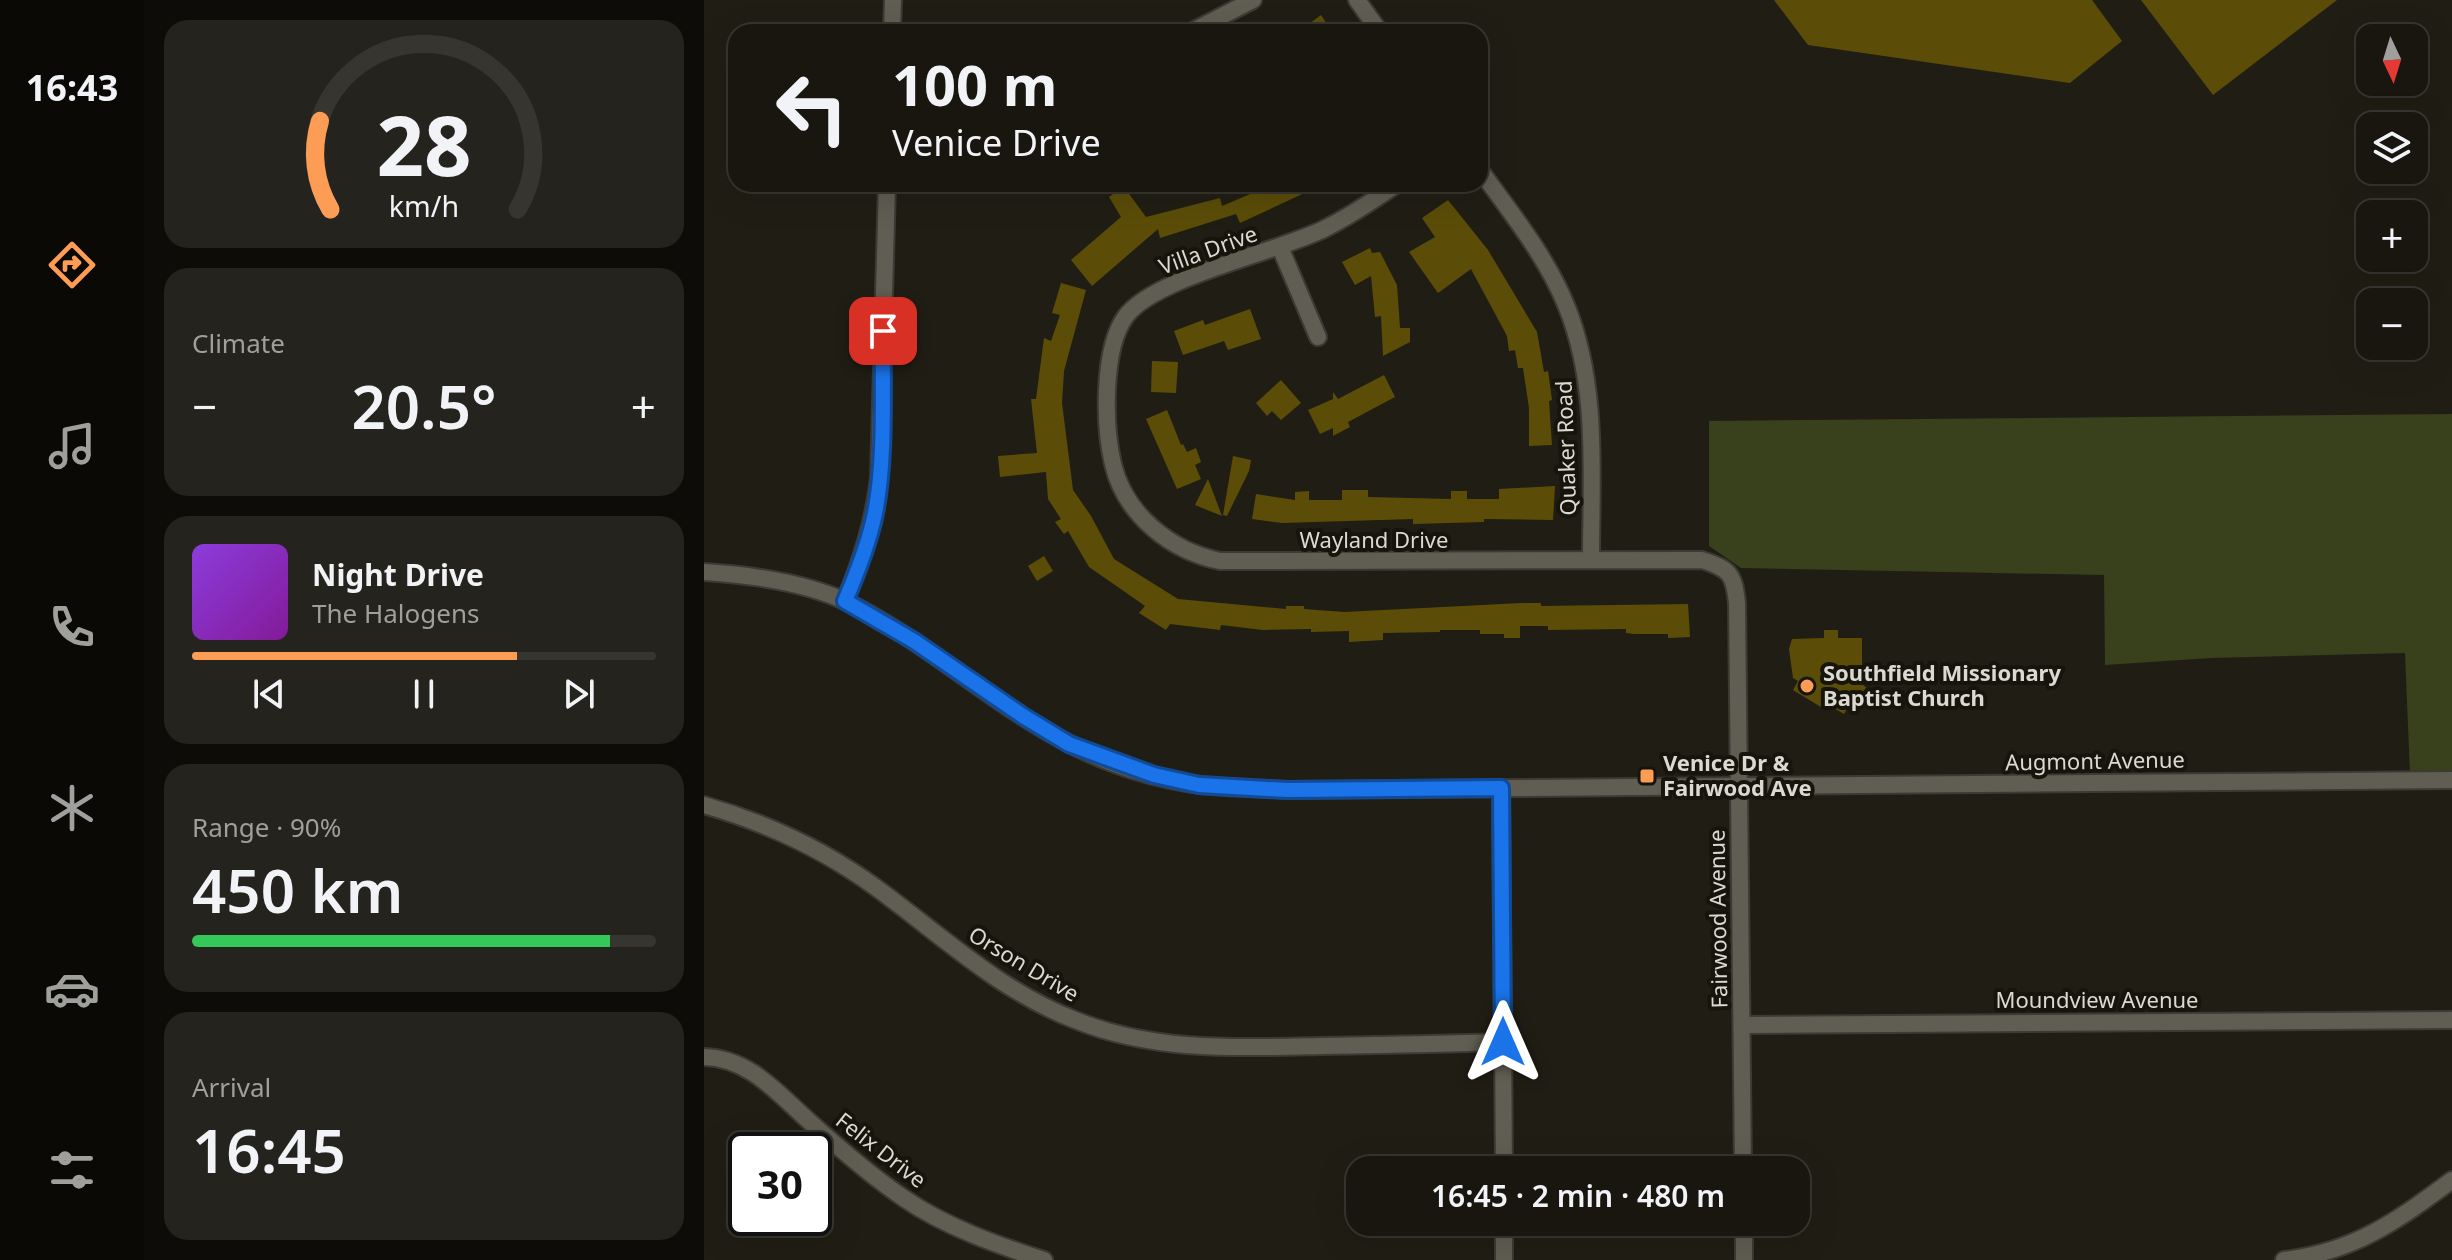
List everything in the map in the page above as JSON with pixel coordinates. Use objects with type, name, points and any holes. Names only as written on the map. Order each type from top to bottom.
[{"type":"street","points":[[892,24],[893,0]]},
{"type":"street","points":[[1206,24],[1253,0]]},
{"type":"street","points":[[1357,0],[1374,24]]},
{"type":"street","name":"Quaker Road","points":[[1488,182],[1548,269],[1576,331],[1591,417],[1591,560]]},
{"type":"street","points":[[845,601],[863,558],[875,513],[879,478],[887,192]]},
{"type":"street","name":"Villa Drive","points":[[1108,413],[1112,348],[1117,331],[1137,303],[1166,286],[1280,247],[1325,228],[1384,192]]},
{"type":"street","points":[[1280,247],[1318,337]]},
{"type":"street","name":"Wayland Drive","points":[[1108,413],[1114,468],[1130,502],[1155,530],[1199,557],[1242,563],[1702,560],[1721,566],[1729,573]]},
{"type":"street","name":"Augmont Avenue","points":[[704,572],[755,576],[845,601],[914,641],[1069,744],[1154,775],[1199,785],[1287,790],[2452,780]]},
{"type":"street","name":"Fairwood Avenue","points":[[1729,573],[1735,583],[1737,603],[1743,1156]]},
{"type":"street","points":[[1501,788],[1504,1156]]},
{"type":"street","name":"Orson Drive","points":[[704,805],[746,817],[807,845],[878,889],[989,974],[1074,1020],[1108,1032],[1166,1044],[1223,1048],[1503,1042]]},
{"type":"street","name":"Moundview Avenue","points":[[1742,1025],[2452,1020]]},
{"type":"street","name":"Felix Drive","points":[[704,1057],[738,1064],[766,1080],[808,1120],[908,1201],[959,1228],[1044,1260]]},
{"type":"street","points":[[2284,1260],[2335,1251],[2376,1232],[2452,1180]]},
{"type":"street","points":[[1504,1236],[1504,1260]]},
{"type":"street","points":[[1744,1236],[1744,1260]]},
{"type":"green space","points":[[2452,414],[2452,773],[2410,774],[2405,653],[2211,658],[2105,665],[2104,575],[1741,568],[1709,546],[1709,421]]},
{"type":"building","points":[[1774,0],[2092,0],[2122,41],[2070,83],[1808,45]]},
{"type":"building","points":[[2141,0],[2337,0],[2213,95]]},
{"type":"building","points":[[1321,15],[1327,24],[1309,24]]},
{"type":"building","points":[[1116,192],[1128,192],[1146,217],[1220,198],[1222,206],[1255,192],[1307,192],[1240,223],[1236,214],[1160,238],[1158,229],[1092,286],[1071,260],[1121,217],[1109,197]]},
{"type":"building","points":[[1448,200],[1488,250],[1537,332],[1552,400],[1549,401],[1552,445],[1529,446],[1529,408],[1523,368],[1518,368],[1515,350],[1509,351],[1507,336],[1471,269],[1438,293],[1409,252],[1435,237],[1422,218]]},
{"type":"building","points":[[1370,248],[1372,253],[1380,252],[1397,285],[1400,328],[1410,328],[1410,342],[1383,356],[1381,316],[1375,317],[1371,276],[1355,285],[1342,262]]},
{"type":"building","points":[[1061,283],[1086,290],[1064,371],[1062,403],[1073,490],[1114,559],[1178,599],[1286,609],[1286,606],[1304,606],[1304,609],[1344,612],[1522,603],[1541,603],[1541,606],[1688,604],[1690,637],[1626,633],[1626,629],[1548,630],[1548,626],[1520,626],[1520,638],[1480,634],[1480,630],[1440,630],[1383,633],[1383,640],[1349,642],[1349,631],[1263,630],[1221,625],[1220,630],[1170,624],[1166,630],[1139,613],[1145,606],[1089,567],[1068,531],[1064,534],[1055,522],[1061,519],[1048,499],[1046,472],[1000,477],[998,456],[1037,453],[1031,399],[1036,399],[1044,338],[1051,341],[1060,315],[1052,313]]},
{"type":"building","points":[[1250,309],[1261,339],[1228,350],[1224,341],[1183,355],[1174,331],[1203,320],[1205,325]]},
{"type":"building","points":[[1152,361],[1178,362],[1176,393],[1151,392]]},
{"type":"building","points":[[1384,375],[1395,397],[1348,422],[1350,427],[1333,436],[1333,428],[1320,434],[1308,410],[1333,399],[1333,392],[1338,399]]},
{"type":"building","points":[[1281,380],[1301,403],[1281,420],[1272,411],[1267,416],[1256,403]]},
{"type":"building","points":[[1167,410],[1181,445],[1187,452],[1196,448],[1201,462],[1195,465],[1201,479],[1177,489],[1146,419]]},
{"type":"building","points":[[1233,456],[1251,460],[1249,471],[1227,516],[1223,515]]},
{"type":"building","points":[[1208,479],[1222,516],[1195,505]]},
{"type":"building","points":[[1555,486],[1553,520],[1484,519],[1484,522],[1413,524],[1413,519],[1282,523],[1252,519],[1256,494],[1295,500],[1295,492],[1309,491],[1309,500],[1342,500],[1342,490],[1368,490],[1368,497],[1451,499],[1451,491],[1467,491],[1467,499],[1499,499],[1499,489]]},
{"type":"building","points":[[1044,556],[1053,571],[1037,581],[1028,566]]},
{"type":"building","points":[[1824,630],[1838,630],[1838,638],[1862,638],[1862,684],[1868,689],[1860,702],[1853,698],[1844,714],[1823,702],[1821,707],[1793,690],[1798,681],[1793,678],[1789,649],[1792,639],[1824,638]]},
{"type":"place","name":"Southfield Missionary Baptist Church","points":[[1807,686]]},
{"type":"place","name":"Venice Dr & Fairwood Ave","points":[[1647,776]]},
{"type":"route","points":[[883,331],[879,478],[875,513],[863,558],[845,601],[914,641],[1069,744],[1154,775],[1199,785],[1287,790],[1501,788],[1503,1042]]}]
